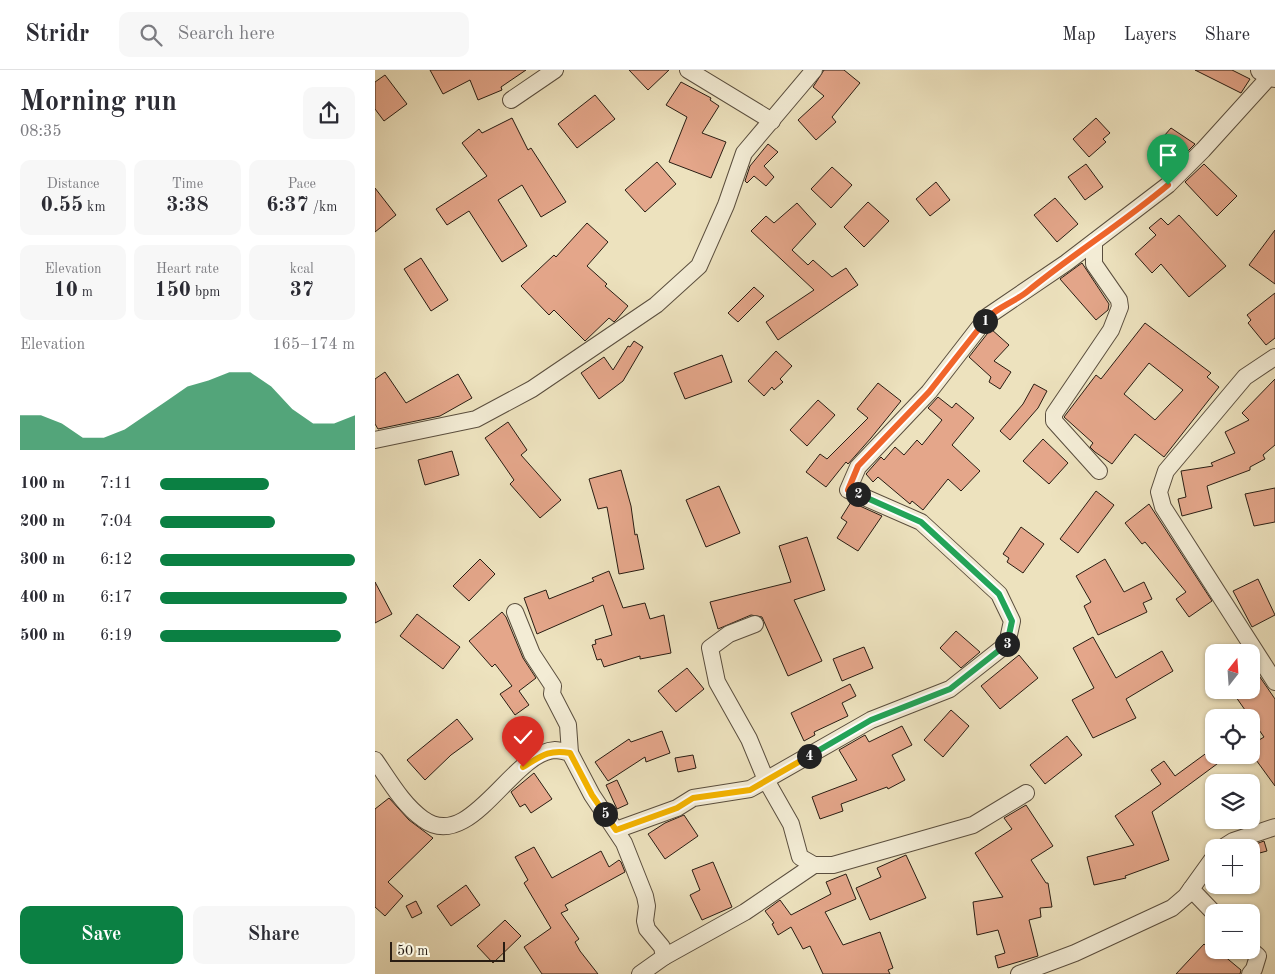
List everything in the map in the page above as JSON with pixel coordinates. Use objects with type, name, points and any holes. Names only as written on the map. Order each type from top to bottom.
[{"type":"street","points":[[511,100],[555,70]]},
{"type":"street","points":[[688,70],[772,121]]},
{"type":"street","points":[[375,440],[476,419],[532,389],[655,305],[699,266],[726,205],[745,153],[814,70]]},
{"type":"street","points":[[616,830],[677,808],[693,798],[750,790],[871,720],[950,689],[1007,644],[1012,621],[999,594],[921,522],[848,490],[858,466],[929,392],[989,316],[1028,291],[1038,281],[1095,242],[1168,185],[1203,150],[1269,74]]},
{"type":"street","points":[[1095,242],[1094,264],[1119,300],[1121,307],[1111,330],[1054,414],[1054,421],[1099,471]]},
{"type":"street","points":[[1275,357],[1245,377],[1165,471],[1159,492],[1163,506],[1275,682]]},
{"type":"street","points":[[515,612],[532,654],[553,686],[551,694],[568,725],[570,753],[592,795],[624,843],[645,896],[647,906],[645,922],[647,929],[662,947],[664,957]]},
{"type":"street","points":[[755,624],[729,634],[710,648],[717,682],[749,739],[766,780],[791,824],[801,857],[815,865],[833,865],[973,824],[1026,793]]},
{"type":"street","points":[[375,760],[406,803],[423,819],[436,827],[460,823],[487,802],[523,767],[549,752],[556,750],[570,753]]},
{"type":"street","points":[[1239,839],[1275,827]]},
{"type":"street","points":[[640,974],[664,957],[745,912],[815,865]]},
{"type":"street","points":[[1019,974],[1075,953],[1171,908],[1191,889],[1205,870]]},
{"type":"street","points":[[1191,889],[1205,904]]},
{"type":"street","points":[[1250,974],[1257,959]]},
{"type":"building","points":[[430,70],[526,70],[501,87],[502,90],[478,100],[470,80],[443,94]]},
{"type":"building","points":[[629,70],[669,70],[648,90]]},
{"type":"building","points":[[824,70],[844,70],[860,83],[832,117],[836,122],[816,140],[798,120],[824,96],[813,87]]},
{"type":"building","points":[[1195,70],[1232,70],[1250,79],[1241,93]]},
{"type":"building","points":[[385,75],[407,104],[384,121],[375,109],[375,82]]},
{"type":"building","points":[[681,82],[711,98],[710,100],[719,106],[702,133],[726,142],[711,178],[669,162],[687,117],[666,105]]},
{"type":"building","points":[[595,95],[615,119],[577,148],[558,124]]},
{"type":"building","points":[[512,118],[528,150],[531,148],[566,202],[541,217],[522,185],[498,200],[527,246],[502,262],[469,211],[447,225],[436,209],[487,176],[462,143],[479,129],[482,133]]},
{"type":"building","points":[[1096,118],[1110,133],[1103,139],[1106,142],[1089,157],[1073,139]]},
{"type":"building","points":[[1171,128],[1195,144],[1169,170],[1150,152]]},
{"type":"building","points":[[768,144],[778,152],[764,166],[774,177],[766,186],[754,176],[747,183],[745,181],[750,166]]},
{"type":"building","points":[[657,162],[676,184],[645,212],[625,190]]},
{"type":"building","points":[[1086,164],[1103,187],[1085,200],[1068,177]]},
{"type":"building","points":[[1204,164],[1237,196],[1217,216],[1185,182]]},
{"type":"building","points":[[832,167],[852,185],[831,208],[811,189]]},
{"type":"building","points":[[936,182],[950,200],[930,216],[916,199]]},
{"type":"building","points":[[375,188],[396,215],[375,232]]},
{"type":"building","points":[[1055,198],[1078,224],[1057,242],[1034,215]]},
{"type":"building","points":[[868,202],[889,221],[864,247],[844,227]]},
{"type":"building","points":[[797,203],[816,224],[792,250],[808,265],[813,260],[832,277],[846,268],[858,285],[778,340],[766,322],[814,290],[751,231],[766,216],[774,223]]},
{"type":"building","points":[[1179,215],[1226,266],[1189,297],[1161,264],[1152,273],[1135,254],[1156,235],[1149,228],[1161,218],[1168,225]]},
{"type":"building","points":[[587,223],[608,242],[587,266],[607,284],[605,286],[628,306],[614,322],[609,318],[585,341],[554,310],[549,315],[521,286],[554,255],[556,257]]},
{"type":"building","points":[[1275,230],[1275,284],[1249,265]]},
{"type":"building","points":[[421,258],[448,300],[431,311],[404,269]]},
{"type":"building","points":[[1082,263],[1109,304],[1108,310],[1096,320],[1060,279]]},
{"type":"building","points":[[754,287],[764,296],[738,322],[728,313]]},
{"type":"building","points":[[1275,293],[1275,338],[1266,345],[1248,323],[1251,320],[1247,315]]},
{"type":"building","points":[[1145,323],[1211,373],[1207,377],[1219,387],[1164,457],[1135,434],[1112,464],[1095,452],[1090,447],[1093,443],[1064,417],[1096,375],[1101,379]],"holes":[[[1149,363],[1183,390],[1155,420],[1124,394]]]},
{"type":"building","points":[[991,329],[1009,345],[994,361],[1011,372],[1000,389],[989,382],[991,377],[969,357]]},
{"type":"building","points":[[634,341],[643,347],[623,381],[599,399],[581,373],[604,357],[613,370],[628,346],[630,347]]},
{"type":"building","points":[[776,351],[792,366],[780,379],[783,382],[774,390],[772,387],[764,396],[748,381]]},
{"type":"building","points":[[722,355],[732,382],[685,399],[674,373]]},
{"type":"building","points":[[385,372],[406,403],[458,374],[472,398],[440,416],[378,429],[375,424],[375,379]]},
{"type":"building","points":[[1275,379],[1275,445],[1263,455],[1265,459],[1250,467],[1250,470],[1207,486],[1212,508],[1182,516],[1178,499],[1186,497],[1181,471],[1213,466],[1211,463],[1235,453],[1225,432],[1249,420],[1242,413]]},
{"type":"building","points":[[878,383],[901,401],[871,438],[848,464],[846,462],[826,487],[806,472],[820,454],[827,459],[868,418],[857,409]]},
{"type":"building","points":[[1034,384],[1047,391],[1038,408],[1010,440],[1000,431],[1023,404]]},
{"type":"building","points":[[938,397],[952,408],[956,403],[974,418],[952,445],[980,471],[961,491],[948,479],[923,510],[912,501],[910,504],[878,477],[873,482],[866,474],[881,457],[884,460],[895,447],[904,455],[917,440],[922,445],[942,420],[928,408]]},
{"type":"building","points":[[818,400],[835,415],[807,446],[790,430]]},
{"type":"building","points":[[508,422],[527,450],[521,455],[561,500],[540,518],[510,484],[514,480],[485,438]]},
{"type":"building","points":[[1043,439],[1068,463],[1049,484],[1023,461]]},
{"type":"building","points":[[452,451],[459,475],[425,485],[418,460]]},
{"type":"building","points":[[621,470],[631,506],[635,535],[637,534],[644,569],[619,574],[607,507],[598,509],[589,479]]},
{"type":"building","points":[[719,486],[740,533],[706,547],[686,500]]},
{"type":"building","points":[[1275,488],[1275,522],[1254,526],[1245,494]]},
{"type":"building","points":[[1096,491],[1114,505],[1078,553],[1060,539]]},
{"type":"building","points":[[851,502],[882,516],[858,551],[837,538],[847,522],[841,518]]},
{"type":"building","points":[[1149,504],[1212,601],[1189,617],[1176,599],[1186,592],[1145,542],[1142,544],[1125,523]]},
{"type":"building","points":[[1021,527],[1044,544],[1023,573],[1007,562],[1009,558],[1003,554]]},
{"type":"building","points":[[807,537],[825,590],[794,600],[822,661],[788,676],[762,617],[751,615],[718,629],[710,602],[791,582],[779,546]]},
{"type":"building","points":[[480,559],[495,574],[469,601],[453,586]]},
{"type":"building","points":[[1105,559],[1124,592],[1144,582],[1152,599],[1143,603],[1147,612],[1098,635],[1084,606],[1091,602],[1076,576]]},
{"type":"building","points":[[609,571],[623,608],[645,603],[650,619],[664,615],[671,653],[640,659],[640,656],[604,667],[601,659],[597,660],[592,645],[596,644],[595,640],[612,635],[603,605],[537,634],[524,598],[546,590],[549,599],[594,581],[592,578]]},
{"type":"building","points":[[1258,579],[1275,615],[1252,627],[1233,591]]},
{"type":"building","points":[[375,582],[392,614],[375,623]]},
{"type":"building","points":[[502,612],[506,617],[523,658],[536,678],[519,691],[529,705],[515,715],[500,694],[512,686],[495,664],[492,667],[469,641]]},
{"type":"building","points":[[417,614],[460,647],[443,669],[400,636]]},
{"type":"building","points":[[956,631],[980,652],[961,668],[940,648]]},
{"type":"building","points":[[1093,637],[1116,678],[1162,651],[1173,671],[1126,699],[1136,718],[1093,738],[1072,700],[1094,688],[1073,648]]},
{"type":"building","points":[[864,647],[873,668],[842,681],[833,659]]},
{"type":"building","points":[[1019,655],[1038,678],[1000,709],[981,686]]},
{"type":"building","points":[[687,668],[704,689],[676,712],[658,691]]},
{"type":"building","points":[[1260,677],[1275,699],[1275,786],[1259,764],[1260,739],[1264,737],[1260,731],[1260,709],[1244,709],[1237,699],[1260,699]]},
{"type":"building","points":[[850,684],[856,696],[842,703],[848,716],[814,732],[815,735],[804,741],[791,713]]},
{"type":"building","points":[[951,710],[969,726],[943,757],[924,740]]},
{"type":"building","points":[[457,719],[473,739],[451,755],[425,780],[407,760]]},
{"type":"building","points":[[902,726],[912,745],[892,755],[905,780],[888,789],[887,787],[841,804],[843,811],[820,819],[812,797],[857,780],[839,750],[865,735],[869,742]]},
{"type":"building","points":[[662,731],[670,753],[646,762],[645,757],[608,781],[595,762],[629,739],[631,742]]},
{"type":"building","points":[[1067,736],[1082,755],[1045,784],[1030,765]]},
{"type":"building","points":[[1205,754],[1205,764],[1217,764],[1152,812],[1169,860],[1125,876],[1126,878],[1094,885],[1087,857],[1134,845],[1115,816],[1161,784],[1151,770],[1164,761],[1175,776]]},
{"type":"building","points":[[693,755],[696,768],[678,772],[675,758]]},
{"type":"building","points":[[534,773],[552,799],[531,813],[525,804],[520,807],[511,792]]},
{"type":"building","points":[[617,780],[628,804],[617,809],[606,785]]},
{"type":"building","points":[[389,798],[409,820],[433,838],[388,882],[403,896],[385,916],[375,907],[375,809]]},
{"type":"building","points":[[1026,805],[1053,846],[1031,860],[1046,883],[1048,883],[1052,907],[1040,908],[1041,917],[1029,920],[1038,956],[998,968],[995,956],[1005,953],[998,930],[977,935],[973,902],[1003,897],[975,853],[1012,829],[1004,818]]},
{"type":"building","points":[[684,815],[698,836],[665,859],[648,834],[665,823]]},
{"type":"building","points":[[1264,841],[1267,851],[1260,853],[1260,842]]},
{"type":"building","points":[[534,847],[552,878],[601,851],[609,867],[619,860],[621,862],[625,872],[565,905],[568,910],[561,913],[579,939],[575,942],[580,951],[598,974],[542,974],[524,947],[551,928],[524,883],[528,880],[515,857]]},
{"type":"building","points":[[906,855],[926,898],[870,920],[856,888],[881,877],[877,868]]},
{"type":"building","points":[[713,862],[732,907],[702,920],[690,895],[700,890],[692,870]]},
{"type":"building","points":[[846,874],[856,899],[825,912],[843,945],[880,932],[893,968],[888,970],[890,974],[823,974],[810,946],[803,949],[791,927],[778,935],[772,924],[774,923],[765,911],[780,900],[791,915],[831,894],[826,882]]},
{"type":"building","points":[[466,885],[480,905],[451,926],[437,906]]},
{"type":"building","points":[[416,901],[422,913],[412,918],[406,906]]},
{"type":"building","points":[[505,920],[521,936],[493,963],[477,946]]},
{"type":"building","points":[[1204,944],[1205,959],[1228,959],[1241,970],[1240,974],[1176,974]]},
{"type":"route","points":[[523,767],[549,752],[556,750],[570,753],[592,795],[616,830],[677,808],[693,798],[750,790],[871,720],[950,689],[1007,644],[1012,621],[999,594],[921,522],[848,490],[858,466],[929,392],[989,316],[1028,291],[1038,281],[1066,263],[1168,185]]}]
